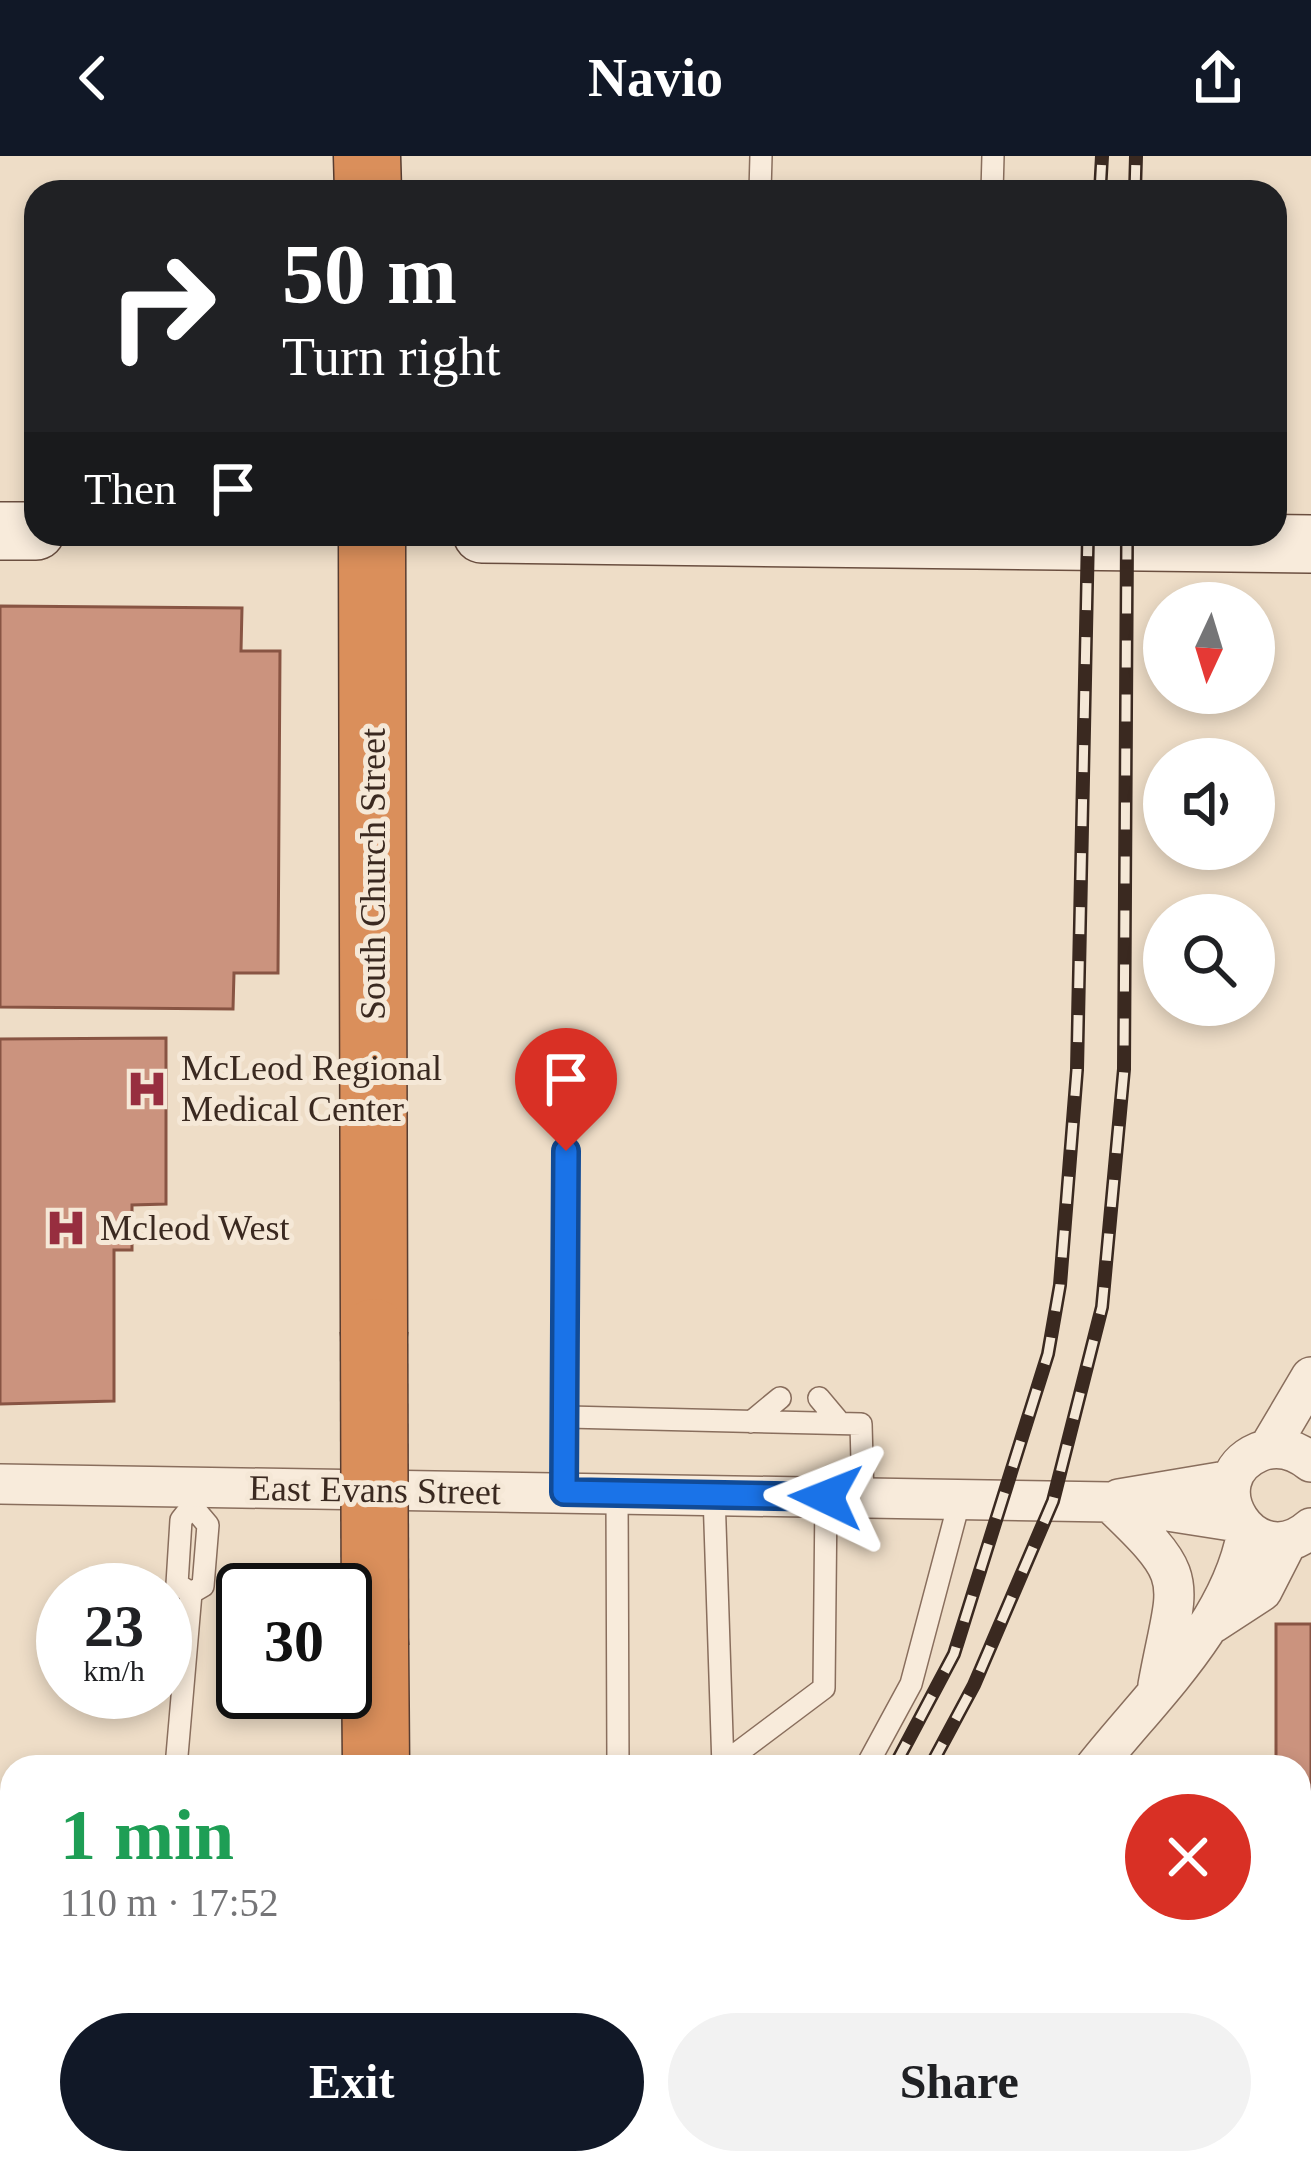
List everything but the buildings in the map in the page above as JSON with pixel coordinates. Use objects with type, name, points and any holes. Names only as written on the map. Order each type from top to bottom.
[{"type":"highway","name":"South Church Street","points":[[372,546],[376,1755]]},
{"type":"street","points":[[1269,1448],[1311,1378]]},
{"type":"street","points":[[1105,1755],[1211,1624],[1242,1560],[1242,1527],[1231,1509],[1232,1480],[1246,1459],[1269,1448],[1294,1451],[1311,1462]]},
{"type":"street","name":"East Evans Street","points":[[1111,1502],[1170,1486],[1232,1480]]},
{"type":"street","name":"East Evans Street","points":[[0,1484],[192,1497],[564,1492],[1111,1502],[1242,1527],[1273,1543],[1299,1535]]},
{"type":"street","points":[[1111,1502],[1172,1566],[1175,1596],[1158,1688]]},
{"type":"street","points":[[1211,1624],[1262,1591],[1299,1535]]},
{"type":"lane","points":[[564,1492],[566,1151]]},
{"type":"lane","points":[[751,1422],[780,1398]]},
{"type":"lane","points":[[819,1398],[840,1424]]},
{"type":"lane","points":[[568,1417],[861,1424],[845,1497],[824,1688],[736,1755]]},
{"type":"lane","points":[[714,1493],[723,1755]]},
{"type":"lane","points":[[617,1494],[619,1755]]},
{"type":"lane","points":[[177,1755],[191,1593],[177,1584],[181,1520],[192,1497]]},
{"type":"lane","points":[[872,1755],[910,1684],[961,1499]]},
{"type":"railway","points":[[1101,180],[1102,156]]},
{"type":"railway","points":[[1135,180],[1136,156]]},
{"type":"railway","points":[[900,1755],[954,1654],[1048,1354],[1060,1285],[1077,1070],[1088,546]]},
{"type":"railway","points":[[936,1755],[974,1685],[1053,1501],[1102,1307],[1124,1069],[1127,546]]},
{"type":"place","name":"McLeod Regional Medical Center","points":[[147,1089]]},
{"type":"place","name":"Mcleod West","points":[[66,1228]]},
{"type":"route","points":[[566,1151],[564,1492],[826,1497]]}]
